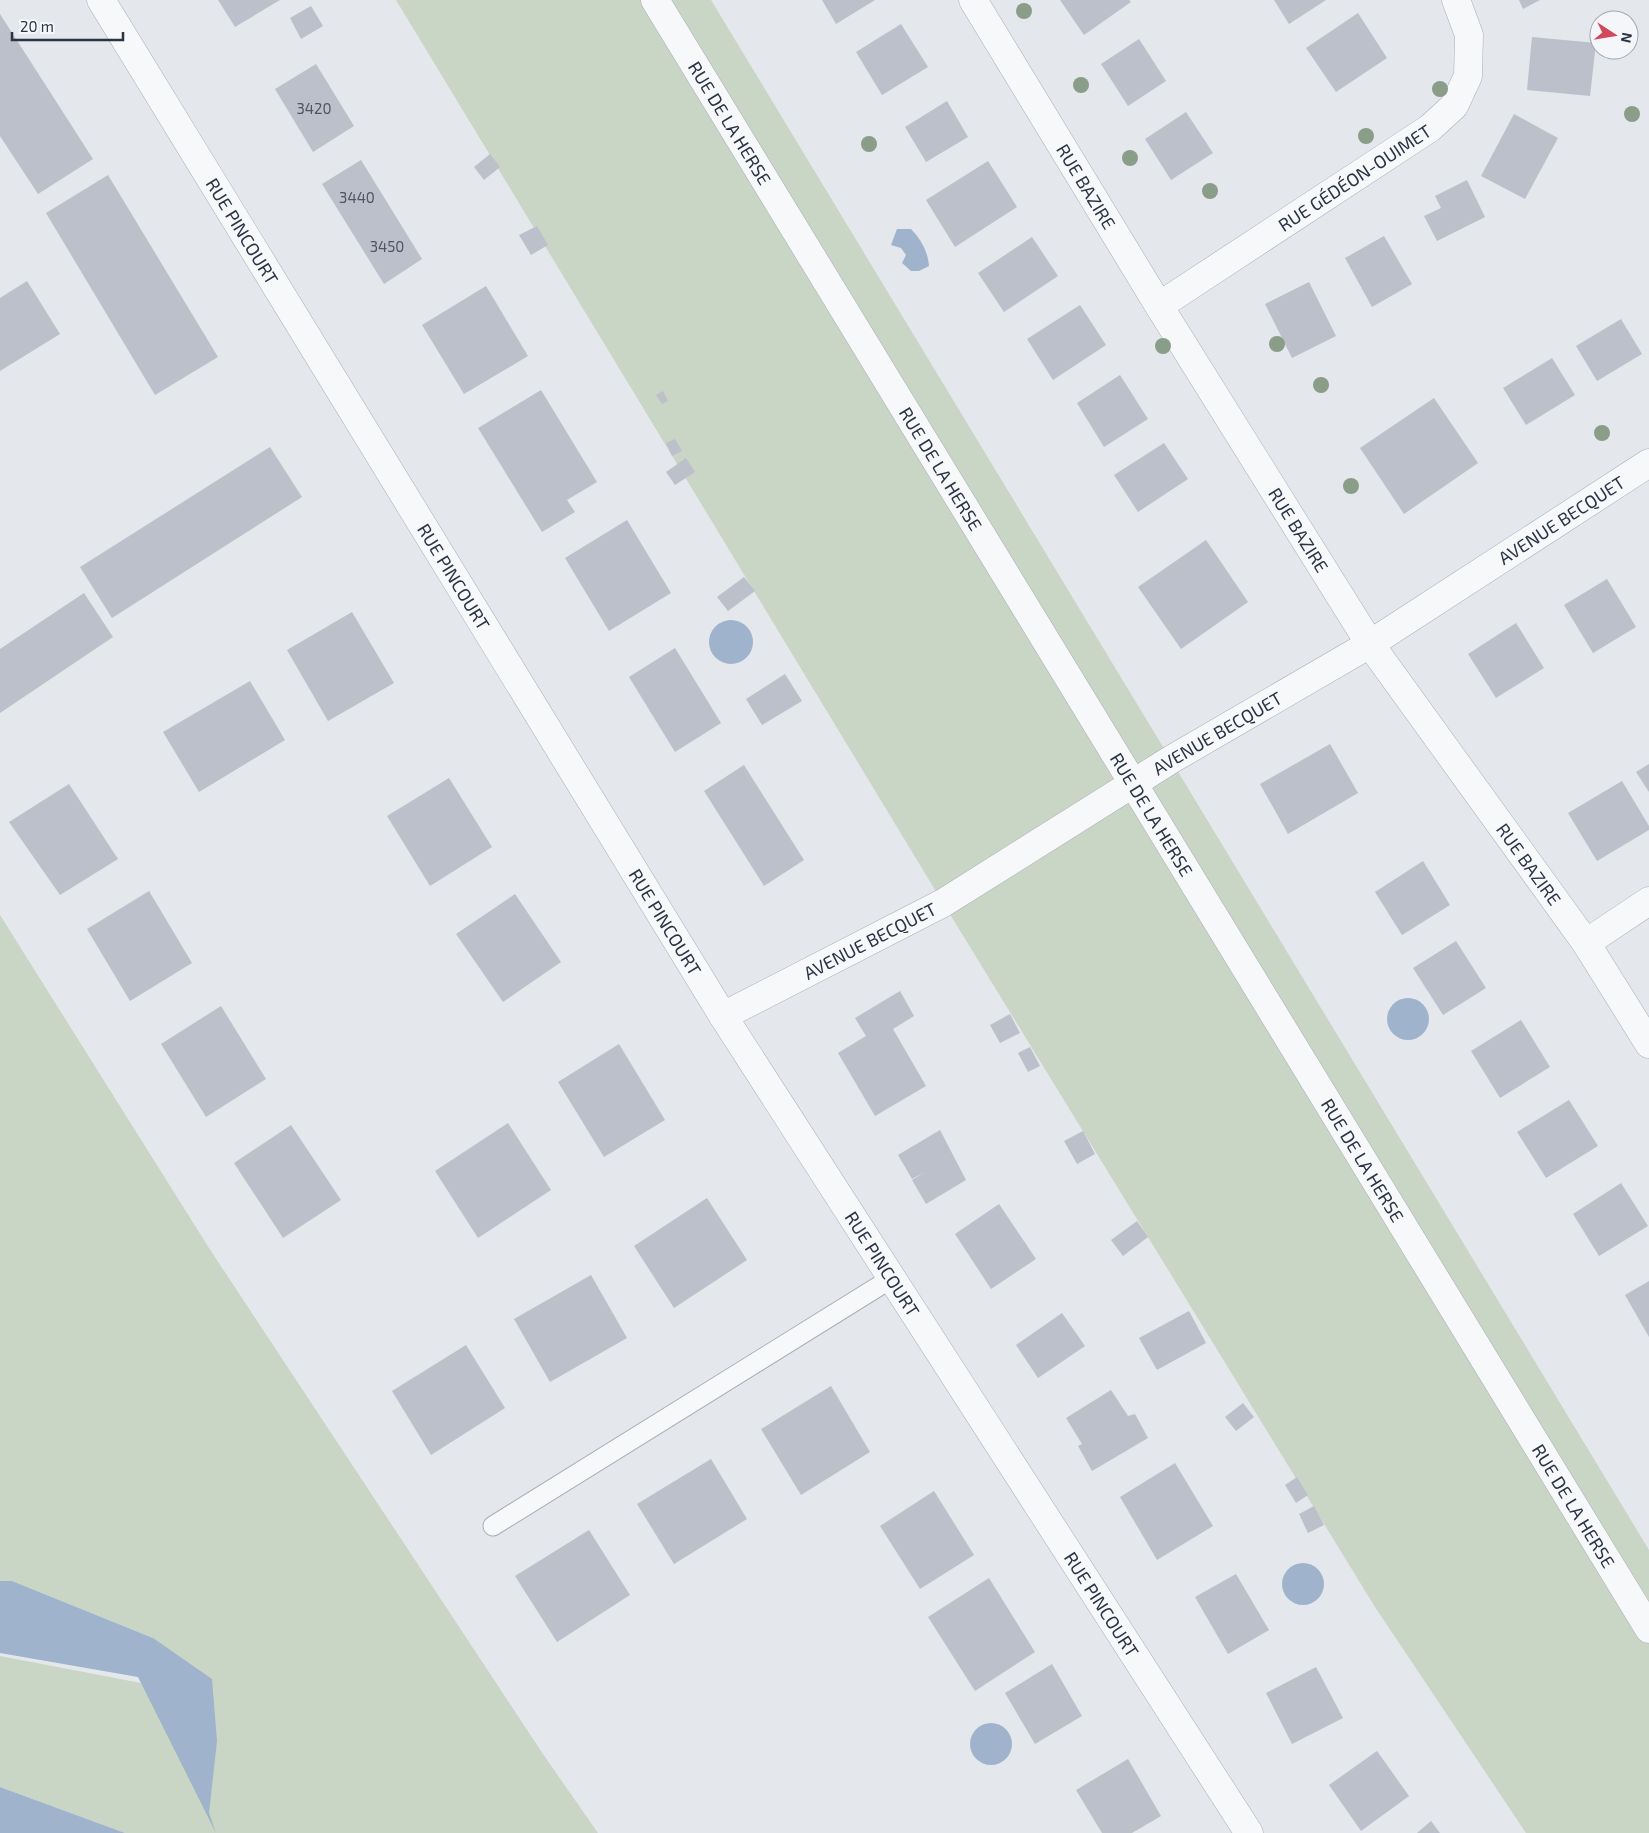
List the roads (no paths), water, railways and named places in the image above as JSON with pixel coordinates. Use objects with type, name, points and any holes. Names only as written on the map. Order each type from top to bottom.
[{"type":"street","name":"RUE PINCOURT","points":[[101,0],[723,1016],[1249,1833]]},
{"type":"street","name":"RUE DE LA HERSE","points":[[655,0],[1649,1629]]},
{"type":"street","name":"RUE BAZIRE","points":[[973,0],[1159,306],[1370,644],[1586,943],[1649,1044]]},
{"type":"street","name":"RUE GÉDÉON-OUIMET","points":[[1159,306],[1430,128],[1454,106],[1468,76],[1469,35],[1456,0]]},
{"type":"street","name":"AVENUE BECQUET","points":[[723,1016],[944,903],[1133,784],[1370,644],[1649,463]]},
{"type":"street","points":[[1586,943],[1649,901]]},
{"type":"lane","points":[[493,1526],[892,1278]]},
{"type":"water","points":[[897,229],[911,229],[915,233],[926,251],[929,266],[919,271],[911,271],[902,263],[906,255],[901,248],[891,245]]},
{"type":"water","points":[[735,620],[747,626],[752,633],[752,651],[747,658],[740,663],[727,664],[719,661],[712,654],[709,638],[712,630],[719,623]]},
{"type":"water","points":[[1404,998],[1412,998],[1423,1004],[1429,1019],[1423,1034],[1412,1040],[1404,1040],[1393,1034],[1387,1023],[1387,1015],[1393,1004]]},
{"type":"water","points":[[1307,1563],[1315,1566],[1321,1572],[1324,1584],[1321,1596],[1315,1602],[1299,1605],[1291,1602],[1285,1596],[1282,1580],[1285,1572],[1291,1566]]},
{"type":"water","points":[[0,1581],[12,1581],[153,1638],[212,1679],[217,1741],[209,1813],[216,1833],[138,1677],[0,1653]]},
{"type":"water","points":[[991,1723],[1006,1729],[1012,1744],[1006,1759],[991,1765],[976,1759],[970,1744],[976,1729]]},
{"type":"water","points":[[0,1787],[125,1833],[0,1833]]}]
